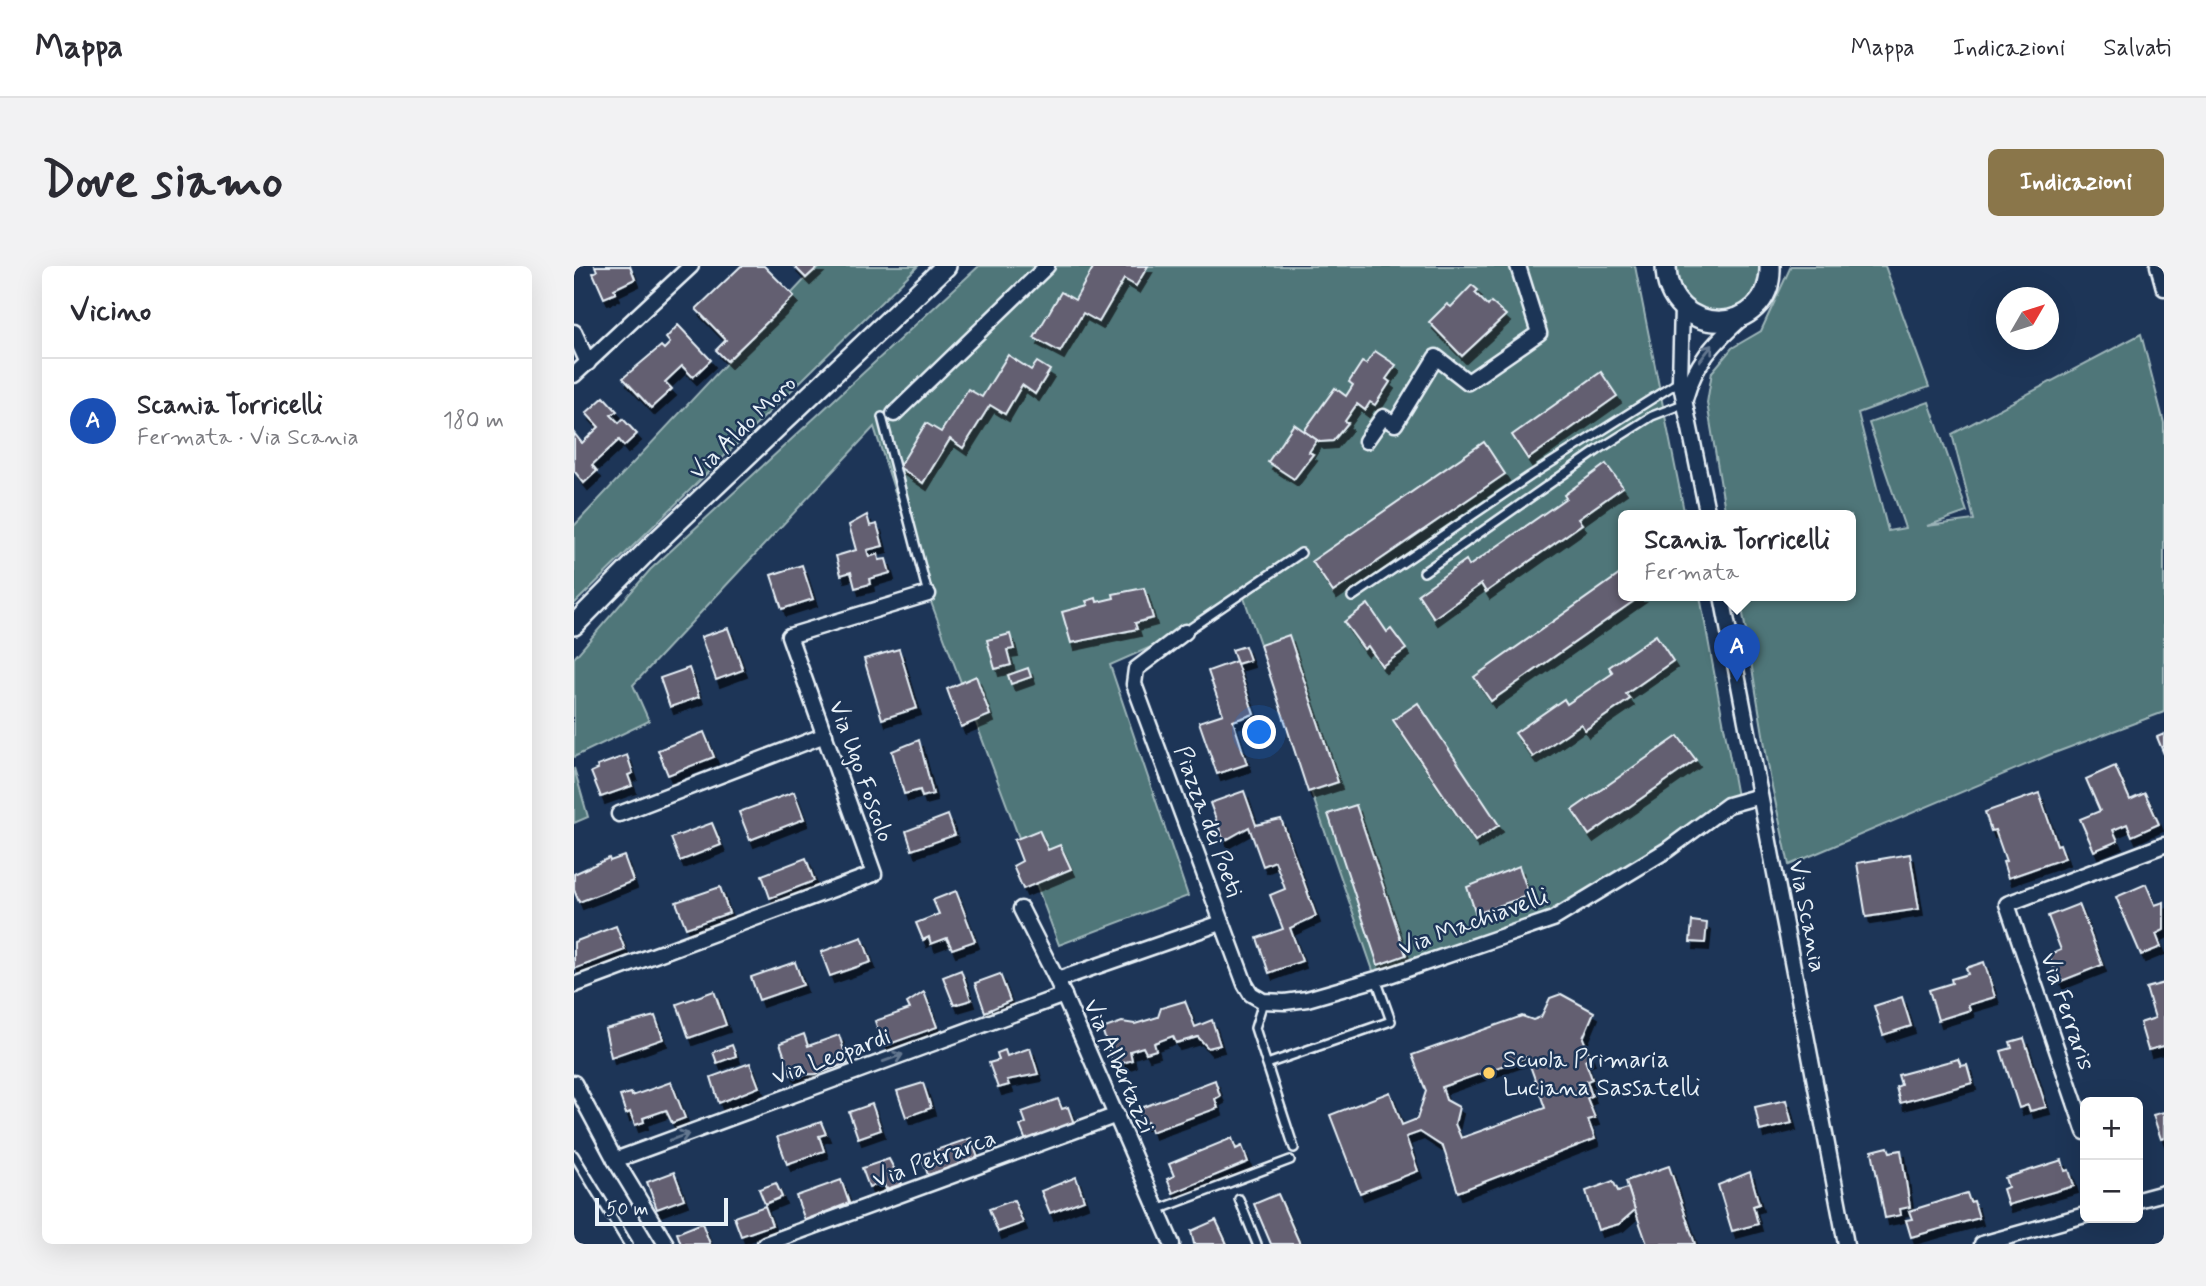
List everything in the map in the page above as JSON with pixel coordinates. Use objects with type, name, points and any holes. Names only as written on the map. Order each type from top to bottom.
[{"type":"main road","name":"Via Aldo Moro","points":[[574,625],[652,546],[946,266]]},
{"type":"main road","points":[[1666,266],[1667,283],[1682,308],[1697,318],[1713,322],[1731,321],[1747,314],[1756,306],[1770,274],[1783,266]]},
{"type":"street","points":[[574,376],[691,266]]},
{"type":"street","points":[[888,415],[1047,266]]},
{"type":"street","points":[[1366,441],[1383,417],[1395,424],[1436,357],[1468,382],[1539,333],[1518,266]]},
{"type":"street","points":[[2158,266],[2164,288]]},
{"type":"street","points":[[1682,308],[1687,377],[1683,404],[1707,510]]},
{"type":"street","points":[[1687,377],[1712,344],[1747,314]]},
{"type":"street","points":[[574,332],[587,363]]},
{"type":"street","name":"Via Ugo Foscolo","points":[[574,985],[874,874],[789,636],[928,594]]},
{"type":"street","name":"Via Scania","points":[[1723,601],[1846,1244]]},
{"type":"street","name":"Piazza dei Poeti","points":[[1057,980],[1221,923],[1134,684],[1136,669],[1185,632]]},
{"type":"street","points":[[619,814],[825,735]]},
{"type":"street","name":"Via Machiavelli","points":[[1263,1001],[1307,999],[1376,979],[1553,919],[1667,850],[1728,805],[1760,796]]},
{"type":"street","name":"Via Ferraris","points":[[2080,1117],[2007,904],[2164,845]]},
{"type":"street","name":"Via Albertazzi","points":[[1021,909],[1057,980],[1172,1244]]},
{"type":"street","points":[[1221,923],[1245,984],[1251,994],[1263,1001]]},
{"type":"street","name":"Via Leopardi","points":[[615,1160],[1063,995]]},
{"type":"street","points":[[574,1083],[615,1160],[666,1244]]},
{"type":"street","name":"Via Petrarca","points":[[765,1244],[1117,1115]]},
{"type":"street","points":[[2143,1199],[2164,1193]]},
{"type":"street","points":[[1982,1244],[2080,1215]]},
{"type":"lane","points":[[1352,597],[1530,476],[1687,377]]},
{"type":"lane","points":[[1424,572],[1598,450],[1651,416],[1683,404]]},
{"type":"lane","points":[[888,415],[928,594]]},
{"type":"lane","points":[[1185,632],[1301,553]]},
{"type":"lane","points":[[1267,1064],[1391,1021],[1376,979]]},
{"type":"lane","points":[[1263,1001],[1255,1028],[1294,1148]]},
{"type":"lane","points":[[574,1155],[628,1244]]},
{"type":"lane","points":[[1156,1210],[1290,1160]]},
{"type":"lane","points":[[1239,1199],[1257,1244]]},
{"type":"green space","points":[[822,266],[918,266],[574,604],[574,526],[806,278]]},
{"type":"green space","points":[[979,266],[1635,266],[1684,510],[1618,510],[1618,601],[1701,601],[1738,802],[1553,919],[1376,979],[1243,595],[1185,632],[1110,665],[1188,896],[1059,945],[928,594],[874,427],[633,685],[649,721],[574,757],[574,658],[650,570]]},
{"type":"green space","points":[[1677,266],[1761,266],[1757,287],[1747,301],[1734,310],[1719,313],[1704,310],[1691,301],[1681,286]]},
{"type":"green space","points":[[1791,266],[1885,266],[1929,387],[1858,413],[1888,531],[1905,528],[1869,423],[1929,402],[1967,512],[1927,526],[1974,520],[1952,434],[2141,334],[2164,423],[2164,712],[2049,755],[1789,865],[1771,782],[1741,601],[1856,601],[1856,510],[1725,510],[1707,403],[1712,372],[1732,348],[1761,331]]},
{"type":"green space","points":[[574,768],[588,817],[574,823]]},
{"type":"building","points":[[595,266],[630,266],[635,279],[614,289],[616,293],[604,298],[593,273],[597,271]]},
{"type":"building","points":[[741,266],[764,266],[794,296],[727,361],[716,350],[726,340],[696,309]]},
{"type":"building","points":[[794,266],[819,266],[806,278]]},
{"type":"building","points":[[1094,266],[1148,266],[1136,286],[1124,279],[1099,322],[1083,313],[1060,352],[1034,338],[1061,292],[1075,300]]},
{"type":"building","points":[[1472,285],[1478,290],[1475,293],[1488,306],[1491,302],[1506,315],[1462,356],[1429,322],[1447,304],[1451,307]]},
{"type":"building","points":[[678,325],[711,360],[693,377],[682,366],[665,382],[672,389],[651,408],[623,378],[661,346],[664,349],[670,343],[666,338]]},
{"type":"building","points":[[1375,351],[1396,365],[1386,379],[1390,382],[1375,405],[1370,402],[1365,410],[1357,404],[1345,421],[1348,423],[1333,441],[1320,442],[1304,431],[1335,388],[1346,396],[1353,385],[1349,382],[1362,362],[1366,364]]},
{"type":"building","points":[[1008,355],[1031,370],[1037,362],[1050,370],[1035,394],[1022,385],[1005,414],[990,405],[963,448],[950,439],[923,483],[899,467],[926,423],[941,432],[968,389],[982,397]]},
{"type":"building","points":[[1601,372],[1617,396],[1528,459],[1512,435]]},
{"type":"building","points":[[604,397],[617,411],[611,415],[619,423],[623,419],[637,434],[624,446],[619,440],[592,465],[597,471],[584,483],[574,471],[574,433],[582,443],[599,427],[586,413]]},
{"type":"building","points":[[1294,424],[1317,440],[1309,452],[1313,454],[1294,479],[1268,462]]},
{"type":"building","points":[[1484,442],[1505,474],[1333,592],[1312,561]]},
{"type":"building","points":[[1606,464],[1623,487],[1578,519],[1582,524],[1486,592],[1481,584],[1434,618],[1418,594],[1466,560],[1469,566],[1566,498],[1564,495]]},
{"type":"building","points":[[867,515],[870,526],[877,524],[883,546],[867,550],[869,557],[878,554],[879,560],[886,559],[890,573],[869,579],[870,584],[855,588],[851,572],[841,575],[836,556],[856,550],[849,525]]},
{"type":"building","points":[[802,565],[813,599],[782,609],[771,575]]},
{"type":"building","points":[[1618,576],[1618,601],[1634,601],[1491,701],[1474,677]]},
{"type":"building","points":[[1144,588],[1153,618],[1135,623],[1137,629],[1071,643],[1062,612],[1088,605],[1086,601],[1096,598],[1097,602],[1114,598],[1113,594]]},
{"type":"building","points":[[1368,604],[1387,632],[1391,629],[1406,649],[1382,666],[1368,646],[1364,649],[1344,622]]},
{"type":"building","points":[[728,628],[743,670],[716,680],[701,637]]},
{"type":"building","points":[[1010,634],[1014,649],[1007,650],[1011,665],[995,669],[987,640]]},
{"type":"building","points":[[1289,635],[1338,782],[1308,792],[1260,645]]},
{"type":"building","points":[[1656,635],[1673,661],[1626,694],[1630,699],[1585,730],[1581,724],[1533,757],[1515,733],[1564,699],[1567,704],[1613,673],[1609,667]]},
{"type":"building","points":[[1245,646],[1250,660],[1237,664],[1232,650]]},
{"type":"building","points":[[899,649],[917,708],[882,719],[864,659]]},
{"type":"building","points":[[1236,661],[1254,714],[1233,721],[1247,764],[1217,774],[1199,722],[1223,714],[1208,671]]},
{"type":"building","points":[[689,668],[699,697],[670,707],[660,678]]},
{"type":"building","points":[[1028,668],[1031,677],[1011,684],[1008,675]]},
{"type":"building","points":[[976,676],[990,715],[961,727],[947,689]]},
{"type":"building","points":[[1418,703],[1499,825],[1475,841],[1393,720]]},
{"type":"building","points":[[704,732],[714,757],[668,775],[658,750]]},
{"type":"building","points":[[2164,734],[2164,754],[2157,737]]},
{"type":"building","points":[[1678,736],[1696,760],[1589,835],[1572,810]]},
{"type":"building","points":[[919,740],[933,794],[922,797],[920,790],[904,794],[892,751]]},
{"type":"building","points":[[627,755],[633,773],[628,775],[632,786],[601,797],[591,772],[598,769],[597,766]]},
{"type":"building","points":[[2115,766],[2130,800],[2145,793],[2159,824],[2132,836],[2127,824],[2113,830],[2118,841],[2094,851],[2080,819],[2100,811],[2086,779]]},
{"type":"building","points":[[1244,791],[1256,825],[1281,819],[1316,916],[1290,928],[1302,961],[1269,973],[1257,938],[1283,929],[1270,895],[1285,889],[1275,861],[1263,866],[1249,827],[1224,841],[1210,803]]},
{"type":"building","points":[[794,792],[804,819],[750,840],[739,812]]},
{"type":"building","points":[[2039,793],[2057,845],[2060,844],[2065,858],[2008,878],[2003,862],[2006,861],[1995,830],[1991,831],[1985,812]]},
{"type":"building","points":[[1356,805],[1406,955],[1378,965],[1328,814]]},
{"type":"building","points":[[948,815],[955,835],[912,850],[906,831]]},
{"type":"building","points":[[712,823],[721,845],[680,861],[671,838]]},
{"type":"building","points":[[1039,830],[1048,850],[1060,845],[1071,869],[1023,889],[1013,866],[1022,861],[1014,840]]},
{"type":"building","points":[[1910,854],[1919,909],[1866,917],[1857,863]]},
{"type":"building","points":[[624,856],[633,881],[579,902],[574,890],[574,874],[609,858],[610,861]]},
{"type":"building","points":[[806,858],[814,881],[770,898],[762,875]]},
{"type":"building","points":[[1519,866],[1529,895],[1476,914],[1467,887]]},
{"type":"building","points":[[2146,884],[2155,905],[2164,902],[2164,930],[2156,934],[2161,947],[2141,955],[2116,897]]},
{"type":"building","points":[[720,887],[729,913],[686,928],[676,902]]},
{"type":"building","points":[[956,891],[975,941],[952,949],[947,938],[931,944],[929,937],[923,940],[916,923],[939,914],[933,900]]},
{"type":"building","points":[[2079,904],[2102,965],[2059,982],[2049,955],[2061,950],[2048,916]]},
{"type":"building","points":[[1692,921],[1707,923],[1705,943],[1690,942]]},
{"type":"building","points":[[616,926],[625,950],[574,969],[574,942]]},
{"type":"building","points":[[862,937],[871,962],[830,976],[821,952]]},
{"type":"building","points":[[795,962],[803,985],[759,1000],[751,977]]},
{"type":"building","points":[[1984,962],[1995,997],[1968,1005],[1970,1010],[1938,1020],[1929,990],[1952,983],[1951,979],[1968,974],[1966,968]]},
{"type":"building","points":[[961,970],[971,1000],[954,1005],[943,977]]},
{"type":"building","points":[[1000,974],[1010,1001],[985,1012],[975,983]]},
{"type":"building","points":[[2164,983],[2164,1046],[2148,1050],[2140,1023],[2155,1018],[2146,988]]},
{"type":"building","points":[[714,991],[726,1025],[689,1038],[677,1004]]},
{"type":"building","points":[[924,992],[937,1027],[884,1046],[875,1021],[910,1009],[907,1003]]},
{"type":"building","points":[[1561,994],[1594,1012],[1583,1038],[1591,1058],[1585,1060],[1592,1079],[1587,1081],[1592,1096],[1587,1098],[1595,1118],[1588,1120],[1595,1139],[1458,1192],[1443,1147],[1420,1132],[1406,1137],[1418,1171],[1360,1193],[1330,1115],[1390,1092],[1402,1125],[1417,1119],[1426,1091],[1412,1055],[1522,1016],[1533,1020],[1541,1017],[1550,998]],"holes":[[[1527,1057],[1545,1108],[1461,1138],[1455,1124],[1459,1107],[1446,1100],[1442,1087]]]},
{"type":"building","points":[[1902,997],[1911,1026],[1883,1035],[1874,1006]]},
{"type":"building","points":[[1185,1001],[1195,1027],[1212,1020],[1220,1045],[1208,1048],[1198,1037],[1176,1043],[1173,1036],[1154,1043],[1156,1050],[1146,1053],[1143,1047],[1130,1051],[1132,1060],[1114,1066],[1102,1029],[1122,1022],[1135,1024],[1158,1017],[1161,1008]]},
{"type":"building","points":[[655,1016],[663,1039],[611,1057],[605,1029]]},
{"type":"building","points":[[804,1034],[808,1046],[839,1035],[848,1063],[816,1074],[791,1075],[780,1043]]},
{"type":"building","points":[[2024,1038],[2046,1107],[2030,1111],[2028,1105],[2019,1108],[2001,1051],[2012,1048],[2010,1042]]},
{"type":"building","points":[[732,1045],[736,1056],[717,1063],[713,1052]]},
{"type":"building","points":[[1030,1048],[1038,1074],[1007,1080],[1009,1085],[998,1088],[989,1063],[999,1060],[997,1053],[1005,1050],[1007,1056]]},
{"type":"building","points":[[1958,1059],[1961,1066],[1967,1065],[1972,1083],[1900,1103],[1896,1087],[1901,1085],[1898,1075]]},
{"type":"building","points":[[750,1063],[759,1087],[719,1103],[711,1077]]},
{"type":"building","points":[[1215,1080],[1220,1096],[1215,1099],[1218,1108],[1151,1132],[1148,1122],[1143,1123],[1138,1109]]},
{"type":"building","points":[[671,1082],[685,1118],[672,1123],[666,1110],[643,1118],[644,1122],[635,1125],[630,1112],[626,1114],[620,1096],[631,1093],[632,1096]]},
{"type":"building","points":[[923,1083],[931,1108],[906,1117],[897,1091]]},
{"type":"building","points":[[1058,1099],[1062,1109],[1068,1107],[1074,1124],[1026,1141],[1020,1126],[1026,1123],[1022,1112]]},
{"type":"building","points":[[1786,1100],[1792,1123],[1760,1131],[1755,1107]]},
{"type":"building","points":[[872,1104],[881,1130],[858,1138],[849,1112]]},
{"type":"building","points":[[2164,1112],[2164,1138],[2161,1139],[2153,1115]]},
{"type":"building","points":[[821,1122],[826,1134],[819,1136],[824,1151],[787,1164],[777,1137]]},
{"type":"building","points":[[971,1138],[978,1158],[928,1175],[921,1155]]},
{"type":"building","points":[[1232,1138],[1236,1149],[1242,1146],[1248,1162],[1173,1193],[1167,1179],[1174,1176],[1169,1164]]},
{"type":"building","points":[[1888,1147],[1890,1152],[1901,1150],[1910,1207],[1900,1209],[1901,1215],[1885,1218],[1872,1151]]},
{"type":"building","points":[[889,1159],[902,1184],[886,1189],[883,1182],[869,1187],[862,1168]]},
{"type":"building","points":[[2062,1160],[2065,1171],[2069,1170],[2074,1186],[2008,1205],[2003,1189],[2008,1187],[2005,1178]]},
{"type":"building","points":[[1669,1166],[1695,1244],[1647,1244],[1635,1210],[1626,1181]]},
{"type":"building","points":[[674,1172],[684,1199],[657,1209],[647,1182]]},
{"type":"building","points":[[1750,1172],[1759,1204],[1753,1206],[1758,1224],[1732,1231],[1718,1185]]},
{"type":"building","points":[[1076,1177],[1084,1200],[1050,1213],[1041,1191]]},
{"type":"building","points":[[841,1180],[849,1203],[805,1220],[796,1196]]},
{"type":"building","points":[[1613,1181],[1618,1191],[1628,1188],[1635,1210],[1619,1224],[1598,1230],[1586,1191]]},
{"type":"building","points":[[776,1183],[782,1197],[765,1204],[759,1189]]},
{"type":"building","points":[[1967,1193],[1970,1202],[1974,1201],[1979,1218],[1911,1237],[1906,1220],[1912,1219],[1909,1211]]},
{"type":"building","points":[[1278,1194],[1300,1244],[1271,1244],[1254,1204]]},
{"type":"building","points":[[1014,1200],[1023,1223],[998,1232],[989,1209]]},
{"type":"building","points":[[765,1206],[772,1225],[741,1236],[734,1217]]},
{"type":"building","points":[[1216,1220],[1227,1244],[1194,1244],[1191,1231]]},
{"type":"building","points":[[702,1223],[710,1244],[681,1244],[677,1233]]},
{"type":"place","name":"Scania Torricelli","points":[[1737,682]]},
{"type":"place","name":"Scuola Primaria Luciana Sassatelli","points":[[1489,1073]]}]
